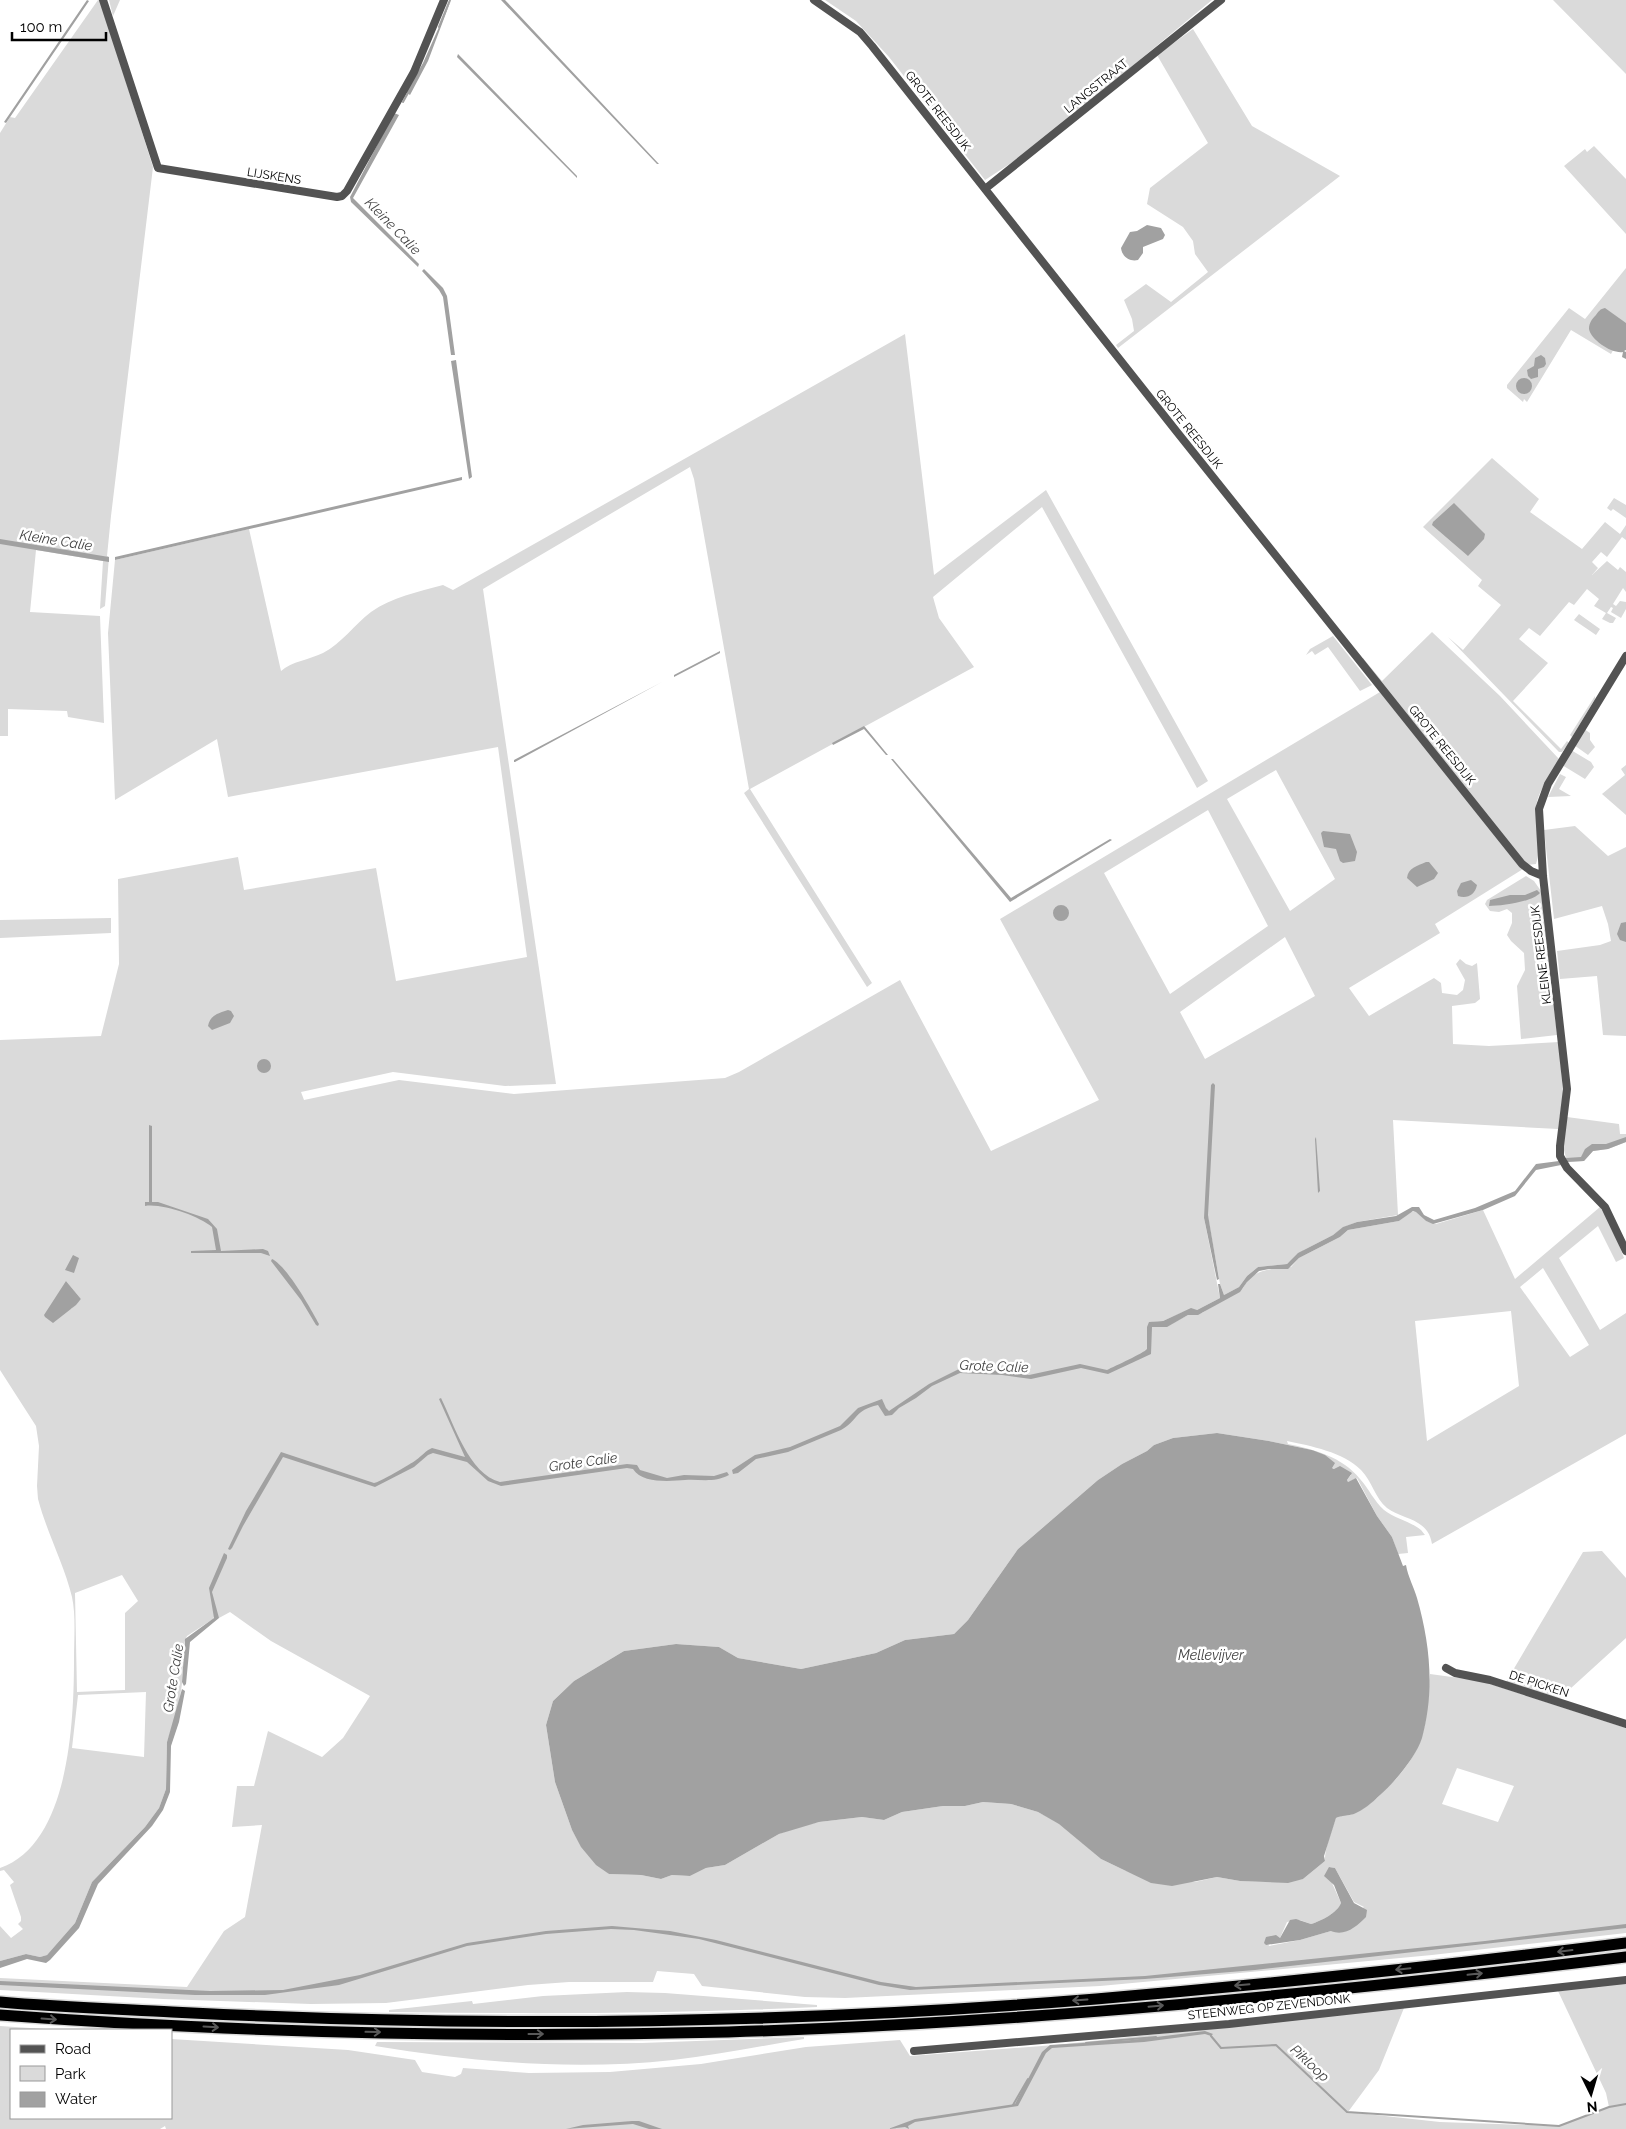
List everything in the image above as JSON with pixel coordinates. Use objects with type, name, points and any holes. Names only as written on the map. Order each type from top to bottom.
[{"type":"highway","points":[[0,2002],[269,2017],[424,2021],[570,2022],[727,2018],[836,2014],[1095,1999],[1471,1962],[1626,1944]]},
{"type":"highway","points":[[0,2015],[272,2030],[445,2034],[728,2032],[939,2022],[1108,2010],[1303,1992],[1626,1956]]},
{"type":"street","name":"LIJSKENS","points":[[103,0],[158,168],[337,197],[342,196],[347,191],[414,72],[444,0]]},
{"type":"street","name":"GROTE REESDIJK","points":[[814,0],[860,32],[1522,864],[1531,871],[1543,876]]},
{"type":"street","name":"LANGSTRAAT","points":[[985,189],[1221,0]]},
{"type":"street","name":"KLEINE REESDIJK","points":[[1626,656],[1548,784],[1539,809],[1543,876],[1567,1089],[1560,1156],[1567,1168],[1605,1207],[1626,1251]]},
{"type":"street","name":"DE PICKEN","points":[[1446,1668],[1455,1673],[1490,1680],[1626,1724]]},
{"type":"street","name":"STEENWEG OP ZEVENDONK","points":[[914,2051],[1229,2024],[1626,1980]]},
{"type":"green space","points":[[98,0],[100,0],[153,167],[111,516],[105,606],[100,609],[103,561],[36,550],[30,612],[100,616],[104,723],[68,717],[67,711],[8,709],[8,736],[0,736],[0,133],[10,117],[15,118]]},
{"type":"green space","points":[[109,0],[120,0],[113,16]]},
{"type":"green space","points":[[825,0],[1212,0],[1031,150],[985,180],[889,57],[856,21]]},
{"type":"green space","points":[[1553,0],[1626,0],[1626,74]]},
{"type":"green space","points":[[1193,29],[1252,126],[1340,176],[1118,348],[1116,345],[1134,331],[1132,319],[1124,300],[1146,284],[1171,302],[1208,272],[1195,254],[1193,241],[1183,227],[1147,204],[1150,188],[1208,143],[1157,55]]},
{"type":"green space","points":[[1594,146],[1626,179],[1626,234],[1564,166],[1585,149],[1587,152]]},
{"type":"green space","points":[[1626,268],[1626,326],[1611,354],[1571,330],[1527,402],[1524,399],[1523,402],[1507,388],[1507,385],[1569,308],[1585,319]]},
{"type":"green space","points":[[905,334],[934,575],[1046,490],[1208,781],[1197,788],[1042,507],[933,597],[939,618],[974,667],[750,789],[872,983],[867,987],[744,793],[749,789],[694,479],[690,467],[483,589],[556,1084],[505,1086],[393,1072],[301,1092],[304,1100],[399,1080],[514,1094],[725,1078],[739,1072],[900,980],[991,1151],[1099,1100],[1000,919],[1380,692],[1523,869],[1435,924],[1440,933],[1349,988],[1369,1016],[1434,978],[1441,983],[1442,993],[1457,995],[1463,990],[1465,980],[1456,964],[1460,959],[1472,966],[1477,963],[1480,999],[1475,1003],[1452,1006],[1453,1044],[1489,1046],[1559,1042],[1563,1094],[1558,1129],[1393,1120],[1398,1215],[1357,1222],[1344,1227],[1304,1250],[1287,1264],[1258,1267],[1247,1276],[1239,1287],[1224,1295],[1220,1284],[1207,1211],[1204,1218],[1220,1298],[1197,1310],[1183,1312],[1163,1321],[1152,1322],[1171,1324],[1188,1315],[1202,1313],[1243,1288],[1247,1281],[1258,1273],[1270,1269],[1291,1267],[1299,1258],[1340,1237],[1348,1230],[1399,1221],[1410,1212],[1416,1211],[1426,1221],[1436,1224],[1483,1210],[1515,1279],[1600,1207],[1612,1227],[1624,1258],[1616,1262],[1598,1226],[1559,1258],[1600,1330],[1626,1313],[1626,1434],[1432,1544],[1426,1529],[1420,1524],[1387,1508],[1379,1499],[1361,1470],[1336,1454],[1287,1441],[1288,1444],[1317,1451],[1345,1465],[1360,1479],[1384,1510],[1421,1530],[1425,1535],[1406,1537],[1408,1553],[1398,1554],[1392,1537],[1377,1516],[1357,1478],[1348,1482],[1347,1480],[1351,1475],[1332,1468],[1312,1450],[1217,1433],[1173,1438],[1154,1445],[1098,1480],[1018,1549],[968,1620],[954,1634],[905,1640],[876,1653],[801,1669],[738,1658],[719,1647],[676,1644],[624,1651],[574,1681],[553,1701],[546,1725],[555,1782],[572,1830],[582,1847],[609,1874],[641,1875],[661,1879],[672,1875],[690,1876],[706,1868],[725,1865],[779,1834],[797,1827],[819,1822],[862,1817],[884,1820],[902,1812],[943,1806],[965,1806],[983,1802],[1011,1804],[1038,1812],[1059,1823],[1101,1859],[1126,1871],[1195,1882],[1217,1877],[1240,1881],[1271,1882],[1303,1879],[1325,1861],[1330,1834],[1336,1818],[1358,1812],[1367,1806],[1395,1780],[1411,1760],[1421,1739],[1425,1723],[1430,1674],[1481,1681],[1626,1728],[1626,1933],[1432,1955],[1100,1986],[845,1998],[805,1997],[702,1986],[694,1974],[657,1971],[653,1982],[569,1982],[528,1985],[386,2003],[311,2004],[163,1999],[0,1990],[0,1978],[187,1987],[224,1931],[245,1917],[262,1825],[232,1827],[237,1786],[254,1786],[268,1731],[322,1757],[343,1738],[370,1696],[271,1641],[230,1612],[219,1618],[215,1615],[213,1619],[187,1636],[184,1643],[182,1684],[178,1709],[167,1742],[166,1789],[159,1808],[145,1827],[92,1882],[75,1923],[47,1955],[40,1957],[26,1954],[0,1961],[0,1926],[11,1938],[23,1929],[18,1924],[21,1921],[21,1917],[10,1885],[14,1882],[4,1870],[0,1871],[0,1868],[23,1855],[41,1834],[54,1807],[63,1777],[72,1714],[74,1627],[73,1604],[69,1585],[38,1499],[39,1446],[36,1426],[0,1370],[0,1040],[101,1036],[119,964],[118,879],[238,857],[244,890],[376,868],[396,981],[527,957],[498,747],[228,797],[217,739],[115,800],[108,633],[115,560],[249,529],[281,671],[290,665],[330,649],[371,612],[388,602],[443,585],[453,590]],"holes":[[[1276,770],[1335,879],[1290,911],[1227,799]],[[1208,810],[1268,926],[1170,994],[1104,873]],[[1285,937],[1315,996],[1205,1059],[1180,1012]],[[1543,1268],[1589,1345],[1570,1357],[1520,1287]],[[66,1281],[81,1299],[71,1309]],[[1511,1311],[1519,1386],[1427,1441],[1415,1321]],[[122,1575],[138,1601],[125,1613],[125,1690],[77,1692],[75,1593]],[[146,1692],[144,1757],[72,1748],[78,1695]],[[1457,1768],[1514,1786],[1498,1822],[1442,1804]],[[1329,1867],[1335,1868],[1354,1902],[1364,1907],[1331,1931],[1269,1946],[1266,1937],[1280,1938],[1287,1922],[1300,1920],[1311,1924],[1328,1916],[1341,1903],[1332,1883]]]},
{"type":"green space","points":[[1492,458],[1539,499],[1530,512],[1582,549],[1605,522],[1620,534],[1626,525],[1626,540],[1622,537],[1607,557],[1601,552],[1592,562],[1598,568],[1592,575],[1607,561],[1618,570],[1620,567],[1626,572],[1626,592],[1623,588],[1613,604],[1616,606],[1620,601],[1626,602],[1626,609],[1621,618],[1611,612],[1613,608],[1611,607],[1607,613],[1616,618],[1613,623],[1602,619],[1606,613],[1594,606],[1599,599],[1587,589],[1574,605],[1569,602],[1540,636],[1529,628],[1519,639],[1548,663],[1513,701],[1561,749],[1567,741],[1569,743],[1562,752],[1559,752],[1448,637],[1463,650],[1501,605],[1478,586],[1482,580],[1423,527]]},
{"type":"green space","points":[[1614,498],[1626,505],[1626,518],[1613,509],[1611,511],[1607,508]]},
{"type":"green space","points":[[1579,614],[1600,629],[1596,635],[1574,620]]},
{"type":"green space","points":[[1432,632],[1500,696],[1559,759],[1537,802],[1538,857],[1536,864],[1527,865],[1361,659],[1363,658],[1382,681]]},
{"type":"green space","points":[[1333,636],[1372,685],[1360,691],[1328,647],[1315,655],[1312,651],[1306,655],[1310,649]]},
{"type":"green space","points":[[1595,696],[1595,699],[1572,737],[1570,735]]},
{"type":"green space","points":[[1584,729],[1590,733],[1590,740],[1595,747],[1588,755],[1574,745]]},
{"type":"green space","points":[[1571,750],[1591,762],[1594,767],[1585,779],[1562,765]]},
{"type":"green space","points":[[1626,765],[1626,815],[1602,794],[1625,775],[1621,769]]},
{"type":"green space","points":[[1560,774],[1566,777],[1559,789],[1571,796],[1548,797]]},
{"type":"green space","points":[[1575,826],[1608,856],[1626,847],[1626,1036],[1603,1035],[1597,976],[1560,979],[1557,951],[1600,945],[1611,941],[1602,906],[1554,919],[1544,830]]},
{"type":"green space","points":[[1526,876],[1534,881],[1541,891],[1557,1035],[1521,1039],[1517,986],[1525,970],[1524,953],[1507,935],[1512,923],[1512,913],[1507,909],[1499,912],[1490,911],[1485,904],[1487,900]]},
{"type":"green space","points":[[111,918],[111,933],[0,938],[0,920]]},
{"type":"green space","points":[[1567,1117],[1619,1124],[1620,1134],[1626,1134],[1626,1142],[1608,1149],[1593,1151],[1584,1161],[1567,1162],[1563,1146]]},
{"type":"green space","points":[[1602,1551],[1626,1578],[1626,1638],[1559,1699],[1506,1682],[1583,1552]]},
{"type":"green space","points":[[1626,1948],[1626,1951],[1512,1965],[1511,1962]]},
{"type":"green space","points":[[1325,1983],[1323,1986],[1004,2013],[765,2026],[685,2028],[449,2029],[331,2027],[160,2021],[0,2011],[0,2007],[585,2026]]},
{"type":"green space","points":[[1626,1983],[1626,2129],[166,2129],[165,2126],[160,2129],[0,2129],[0,2026],[46,2029],[10,2029],[10,2119],[172,2119],[172,2039],[348,2050],[415,2060],[422,2072],[455,2077],[461,2074],[463,2068],[529,2073],[610,2072],[701,2064],[806,2047],[900,2040],[910,2056],[1055,2045],[1404,2008],[1379,2070],[1348,2112],[1440,2122],[1559,2126],[1609,2107],[1606,2093],[1558,1991]]},
{"type":"green space","points":[[627,1992],[665,1993],[817,2005],[817,2007],[603,2013],[389,2012],[389,2010],[472,2001],[473,2004],[543,1996]]},
{"type":"green space","points":[[804,2037],[804,2039],[689,2058],[598,2065],[561,2065],[486,2060],[375,2046],[377,2042],[642,2043]]},
{"type":"water","points":[[87,0],[89,1],[6,123],[4,122]]},
{"type":"water","points":[[451,0],[428,61],[410,95],[406,92],[423,63]]},
{"type":"water","points":[[501,0],[505,0],[659,164],[657,164]]},
{"type":"water","points":[[458,54],[577,176],[577,178],[457,57]]},
{"type":"water","points":[[394,113],[399,115],[353,198],[419,264],[418,267],[351,202],[350,197]]},
{"type":"water","points":[[1147,225],[1161,228],[1165,235],[1163,239],[1143,247],[1143,253],[1138,260],[1127,258],[1121,248],[1130,232],[1137,231]]},
{"type":"water","points":[[424,269],[443,288],[447,296],[455,355],[451,355],[443,297],[422,271]]},
{"type":"water","points":[[1605,308],[1626,323],[1626,350],[1624,351],[1626,352],[1626,359],[1622,357],[1623,352],[1608,349],[1598,342],[1589,329],[1591,321],[1600,310]]},
{"type":"water","points":[[1541,355],[1545,358],[1546,364],[1538,369],[1538,377],[1531,379],[1528,376],[1527,370],[1534,366],[1535,358]]},
{"type":"water","points":[[456,360],[472,477],[469,479],[451,361]]},
{"type":"water","points":[[1524,378],[1530,380],[1532,386],[1530,392],[1524,394],[1518,392],[1516,386],[1518,380]]},
{"type":"water","points":[[462,477],[462,480],[115,560],[115,557]]},
{"type":"water","points":[[1454,503],[1485,534],[1484,539],[1468,556],[1432,525]]},
{"type":"water","points":[[0,539],[109,557],[109,562],[0,544]]},
{"type":"water","points":[[720,651],[720,653],[674,677],[674,675]]},
{"type":"water","points":[[662,682],[515,762],[514,762],[514,760]]},
{"type":"water","points":[[864,726],[888,755],[864,729],[833,745],[832,743]]},
{"type":"water","points":[[891,759],[893,759],[1011,898],[1110,839],[1112,840],[1010,902]]},
{"type":"water","points":[[1323,831],[1350,834],[1357,852],[1355,861],[1343,863],[1340,861],[1336,849],[1324,847],[1321,833]]},
{"type":"water","points":[[1429,862],[1438,873],[1434,879],[1417,887],[1407,878],[1409,872]]},
{"type":"water","points":[[1471,880],[1477,885],[1472,894],[1458,896],[1457,891],[1461,883]]},
{"type":"water","points":[[1537,890],[1540,893],[1524,901],[1489,906],[1490,900],[1510,895],[1525,895]]},
{"type":"water","points":[[1061,905],[1069,913],[1061,921],[1053,913]]},
{"type":"water","points":[[1626,922],[1626,942],[1620,940],[1617,934],[1621,923]]},
{"type":"water","points":[[228,1010],[234,1016],[230,1023],[212,1030],[208,1026],[215,1015]]},
{"type":"water","points":[[264,1059],[269,1061],[271,1066],[269,1071],[264,1073],[259,1071],[257,1066],[259,1061]]},
{"type":"water","points":[[1213,1083],[1215,1085],[1208,1215],[1219,1279],[1217,1280],[1204,1218],[1211,1085]]},
{"type":"water","points":[[149,1125],[152,1126],[152,1202],[158,1202],[208,1219],[217,1229],[221,1251],[263,1249],[268,1251],[270,1256],[261,1253],[191,1253],[191,1251],[216,1250],[212,1227],[180,1211],[161,1206],[145,1206],[145,1202],[149,1202]]},
{"type":"water","points":[[1316,1137],[1320,1191],[1318,1193],[1315,1139]]},
{"type":"water","points":[[1626,1137],[1626,1142],[1608,1149],[1593,1151],[1584,1161],[1567,1162],[1566,1158],[1581,1157],[1585,1149],[1592,1144],[1606,1144]]},
{"type":"water","points":[[1559,1161],[1561,1165],[1536,1170],[1515,1196],[1483,1210],[1433,1224],[1413,1211],[1399,1221],[1348,1230],[1340,1237],[1299,1258],[1288,1269],[1259,1271],[1247,1282],[1240,1292],[1198,1315],[1188,1315],[1167,1327],[1152,1327],[1151,1354],[1108,1374],[1081,1368],[1031,1379],[1002,1375],[960,1373],[932,1386],[899,1408],[892,1415],[885,1416],[878,1405],[870,1407],[860,1413],[841,1430],[788,1452],[756,1459],[738,1473],[733,1474],[732,1470],[755,1455],[790,1447],[840,1426],[858,1408],[882,1399],[889,1411],[929,1384],[961,1368],[1029,1375],[1080,1364],[1107,1370],[1147,1349],[1147,1327],[1149,1322],[1163,1321],[1191,1308],[1197,1310],[1220,1298],[1218,1284],[1220,1284],[1224,1295],[1239,1287],[1247,1276],[1258,1267],[1287,1264],[1298,1253],[1333,1235],[1343,1227],[1357,1222],[1396,1216],[1412,1207],[1419,1207],[1424,1215],[1434,1220],[1475,1208],[1515,1191],[1536,1164]]},
{"type":"water","points":[[73,1255],[79,1258],[74,1273],[65,1270]]},
{"type":"water","points":[[272,1259],[285,1270],[298,1288],[319,1324],[318,1326],[271,1261]]},
{"type":"water","points":[[66,1281],[81,1299],[53,1323],[44,1315]]},
{"type":"water","points":[[441,1398],[457,1434],[471,1459],[489,1477],[500,1482],[627,1464],[637,1465],[640,1470],[667,1478],[684,1475],[714,1476],[727,1472],[729,1475],[713,1480],[665,1481],[643,1477],[633,1469],[627,1468],[501,1486],[488,1481],[467,1462],[433,1453],[414,1467],[375,1487],[283,1457],[232,1548],[228,1549],[246,1511],[281,1452],[374,1483],[408,1465],[432,1448],[465,1457],[439,1399]]},
{"type":"water","name":"Mellevijver","points":[[1217,1433],[1312,1450],[1325,1455],[1335,1463],[1332,1468],[1340,1466],[1352,1473],[1347,1480],[1348,1482],[1356,1478],[1377,1516],[1392,1537],[1403,1566],[1406,1565],[1417,1598],[1425,1632],[1430,1685],[1426,1720],[1419,1745],[1398,1777],[1374,1801],[1357,1813],[1336,1818],[1324,1856],[1325,1861],[1303,1879],[1288,1883],[1240,1881],[1217,1877],[1172,1886],[1151,1883],[1101,1859],[1059,1824],[1038,1812],[1011,1804],[983,1802],[965,1806],[943,1806],[902,1812],[884,1820],[862,1817],[819,1822],[779,1834],[725,1865],[706,1868],[690,1876],[672,1875],[661,1879],[641,1875],[609,1874],[596,1865],[581,1847],[572,1830],[555,1782],[546,1725],[553,1701],[574,1681],[624,1651],[676,1644],[719,1647],[738,1658],[801,1669],[876,1653],[905,1640],[954,1634],[968,1620],[1018,1549],[1098,1480],[1154,1445],[1173,1438]]},
{"type":"water","points":[[224,1553],[227,1555],[227,1558],[212,1592],[219,1618],[190,1642],[186,1684],[184,1686],[182,1682],[185,1639],[214,1618],[209,1588]]},
{"type":"water","points":[[182,1689],[185,1691],[179,1722],[171,1746],[170,1792],[163,1810],[152,1826],[98,1884],[79,1928],[50,1960],[46,1963],[27,1959],[0,1968],[0,1961],[26,1954],[40,1957],[47,1955],[75,1923],[92,1882],[145,1827],[159,1808],[166,1789],[167,1742]]},
{"type":"water","points":[[1329,1867],[1335,1868],[1354,1903],[1367,1910],[1366,1917],[1346,1932],[1331,1931],[1300,1940],[1266,1945],[1264,1943],[1266,1937],[1276,1935],[1280,1938],[1290,1920],[1296,1919],[1311,1924],[1328,1916],[1339,1907],[1341,1903],[1334,1885],[1324,1876]]},
{"type":"water","points":[[1626,1924],[1626,1928],[1255,1970],[1145,1979],[910,1990],[879,1985],[699,1939],[634,1930],[611,1929],[546,1934],[467,1946],[339,1985],[265,1995],[195,1995],[0,1985],[0,1981],[210,1991],[283,1990],[360,1975],[467,1943],[546,1931],[612,1926],[670,1931],[716,1940],[881,1982],[916,1987],[1145,1976],[1485,1941]]},
{"type":"water","points":[[1205,2031],[1213,2034],[1211,2036],[1205,2034],[1144,2042],[1052,2048],[1046,2053],[1018,2106],[915,2122],[908,2126],[909,2129],[905,2127],[888,2129],[915,2119],[1015,2104],[1042,2052],[1050,2045],[1132,2040]]},
{"type":"water","points":[[639,2121],[662,2129],[649,2129],[633,2124],[566,2129],[583,2125]]},
{"type":"waterway","name":"Kleine Calie","points":[[439,27],[450,0]]},
{"type":"waterway","name":"Kleine Calie","points":[[403,102],[408,93]]},
{"type":"waterway","name":"Pikloop","points":[[1211,2036],[1221,2048],[1276,2045],[1347,2112],[1559,2126],[1609,2107],[1626,2104]]},
{"type":"waterway","name":"Pikloop","points":[[1086,2043],[1156,2037]]},
{"type":"waterway","name":"Pikloop","points":[[1013,2105],[1028,2079]]},
{"type":"water label","name":"Grote Calie","points":[[994,1366]]},
{"type":"water label","name":"Grote Calie","points":[[583,1462]]},
{"type":"water label","name":"Grote Calie","points":[[173,1678]]}]
